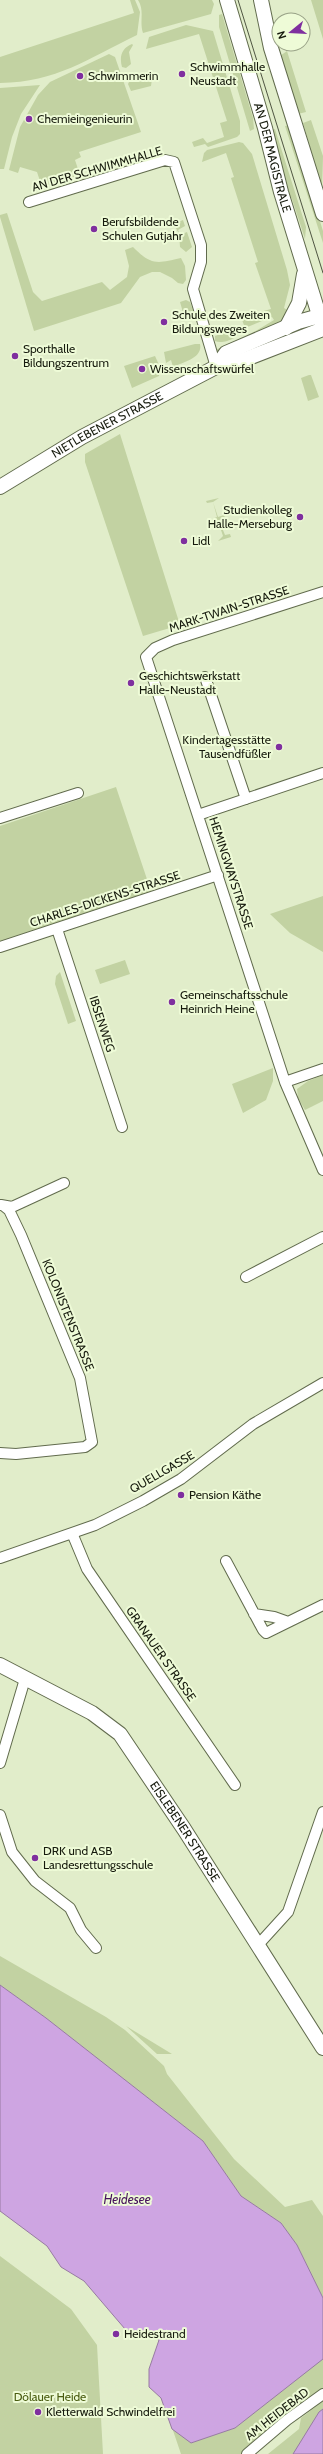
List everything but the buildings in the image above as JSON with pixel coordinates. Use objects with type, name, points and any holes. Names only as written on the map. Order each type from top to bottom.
[{"type":"main road","name":"AN DER MAGISTRALE","points":[[226,0],[306,273],[322,322]]},
{"type":"main road","points":[[261,0],[271,48],[323,214]]},
{"type":"main road","points":[[306,273],[323,300]]},
{"type":"main road","points":[[286,328],[299,303],[306,273]]},
{"type":"main road","name":"NIETLEBENER STRASSE","points":[[216,367],[226,353],[286,328],[322,322]]},
{"type":"main road","name":"NIETLEBENER STRASSE","points":[[0,487],[82,437],[216,367],[233,364],[322,322]]},
{"type":"main road","name":"EISLEBENER STRASSE","points":[[0,1665],[92,1713],[120,1734],[258,1945],[323,2048]]},
{"type":"street","name":"AN DER SCHWIMMHALLE","points":[[29,202],[165,160],[174,162],[201,245],[201,262],[193,289],[216,367]]},
{"type":"street","name":"MARK-TWAIN-STRASSE","points":[[146,657],[156,648],[173,640],[323,592]]},
{"type":"street","name":"HEMINGWAYSTRASSE","points":[[146,657],[285,1082],[323,1170]]},
{"type":"street","points":[[205,677],[246,798]]},
{"type":"street","points":[[198,815],[323,773]]},
{"type":"street","points":[[0,818],[78,793]]},
{"type":"street","name":"CHARLES-DICKENS-STRASSE","points":[[0,947],[218,876]]},
{"type":"street","name":"IBSENWEG","points":[[57,929],[122,1127]]},
{"type":"street","points":[[285,1082],[323,1069]]},
{"type":"street","points":[[1,1206],[12,1207],[64,1183]]},
{"type":"street","name":"KOLONISTENSTRASSE","points":[[0,1453],[16,1454],[85,1447],[92,1442],[80,1378],[10,1210],[1,1206]]},
{"type":"street","points":[[246,1277],[323,1237]]},
{"type":"street","name":"QUELLGASSE","points":[[2,1555],[72,1533],[143,1501],[181,1479],[253,1424],[323,1383]]},
{"type":"street","name":"GRANAUER STRASSE","points":[[72,1533],[87,1569],[236,1785]]},
{"type":"street","points":[[226,1561],[254,1614],[266,1633],[323,1605]]},
{"type":"street","points":[[254,1614],[274,1617],[288,1622]]},
{"type":"street","points":[[0,1763],[25,1679]]},
{"type":"street","points":[[258,1945],[288,1912],[323,1812]]},
{"type":"street","points":[[0,1815],[12,1852],[36,1881],[70,1908],[81,1930],[96,1948]]},
{"type":"street","name":"AM HEIDEBAD","points":[[247,2454],[281,2425],[323,2394]]},
{"type":"green space","points":[[130,0],[135,0],[140,12],[137,35],[71,68],[55,74],[20,82],[0,83],[0,57],[134,13]]},
{"type":"green space","points":[[138,0],[212,0],[214,4],[211,14],[143,33],[142,12]]},
{"type":"green space","points":[[311,0],[323,0],[323,39]]},
{"type":"green space","points":[[222,14],[253,118],[254,129],[250,131],[219,27],[219,15]]},
{"type":"green space","points":[[186,25],[213,31],[240,121],[240,134],[237,137],[208,147],[205,144],[194,147],[192,142],[203,138],[207,143],[224,137],[220,123],[227,121],[199,34],[146,49],[149,37]]},
{"type":"green space","points":[[132,44],[133,45],[129,52],[131,64],[126,68],[122,67],[122,53]]},
{"type":"green space","points":[[287,52],[306,112],[298,114],[280,56]]},
{"type":"green space","points":[[109,54],[115,57],[141,132],[79,152],[81,157],[75,160],[80,175],[42,187],[37,172],[20,167],[18,173],[9,170],[20,127],[38,95],[50,82]]},
{"type":"green space","points":[[146,74],[152,79],[151,86],[131,91],[128,84],[130,80],[133,78],[139,80],[141,75]]},
{"type":"green space","points":[[40,85],[21,114],[12,137],[4,169],[0,169],[0,88]]},
{"type":"green space","points":[[311,120],[323,156],[322,188],[303,123]]},
{"type":"green space","points":[[290,125],[323,231],[323,243],[285,126]]},
{"type":"green space","points":[[275,129],[306,227],[305,239],[292,199],[283,185],[270,130]]},
{"type":"green space","points":[[239,142],[243,143],[252,154],[287,270],[290,285],[284,308],[289,311],[277,327],[216,353],[215,350],[242,339],[274,320],[272,317],[245,328],[241,317],[271,309],[255,263],[258,262],[231,178],[234,177],[226,153],[202,162],[204,153],[207,150]]},
{"type":"green space","points":[[7,213],[33,292],[42,301],[102,282],[110,290],[127,277],[129,266],[125,250],[133,247],[139,253],[154,262],[181,258],[185,266],[186,280],[183,284],[178,283],[160,272],[152,272],[140,277],[121,303],[34,331],[0,217],[0,215]]},
{"type":"green space","points":[[183,220],[185,226],[178,230],[180,235],[187,232],[192,247],[186,252],[180,247],[179,234],[174,224]]},
{"type":"green space","points":[[186,300],[190,302],[194,313],[184,316],[180,302]]},
{"type":"green space","points":[[239,327],[242,329],[241,332],[231,340],[222,342],[215,341],[215,336]]},
{"type":"green space","points":[[200,344],[200,349],[199,353],[192,359],[173,367],[171,360],[166,363],[164,352]]},
{"type":"green space","points":[[155,356],[160,367],[159,376],[132,388],[124,366]]},
{"type":"green space","points":[[311,375],[319,397],[308,401],[301,378]]},
{"type":"green space","points":[[120,434],[180,625],[143,636],[85,462],[85,454]]},
{"type":"green space","points":[[219,498],[213,502],[207,503],[206,501]]},
{"type":"green space","points":[[213,502],[218,517],[224,515],[225,518],[219,520],[225,535],[230,534],[231,537],[218,541],[223,536],[218,521],[213,523],[212,519],[217,517]]},
{"type":"green space","points":[[116,787],[153,897],[0,947],[0,826]]},
{"type":"green space","points":[[323,896],[323,952],[290,933],[270,914]]},
{"type":"green space","points":[[125,960],[130,974],[100,984],[95,970]]},
{"type":"green space","points":[[60,972],[76,1021],[68,1024],[55,984],[56,976]]},
{"type":"green space","points":[[273,1068],[273,1081],[266,1100],[243,1113],[232,1084]]},
{"type":"green space","points":[[323,1075],[323,1101],[305,1110],[298,1098],[297,1089],[308,1081]]},
{"type":"green space","points":[[0,1956],[106,2017],[125,2030],[164,2066],[167,2074],[234,2159],[285,2207],[312,2200],[323,2216],[323,2298],[297,2245],[281,2223],[241,2196],[203,2141],[46,2018],[0,1985]]},
{"type":"green space","points":[[126,2026],[172,2054],[157,2054]]},
{"type":"green space","name":"Dölauer Heide","points":[[0,2256],[71,2309],[97,2345],[103,2454],[0,2454]]},
{"type":"green space","points":[[323,2358],[323,2391],[242,2454],[181,2454],[164,2404],[173,2401],[191,2443],[235,2428]]},
{"type":"green space","points":[[323,2401],[323,2428],[312,2454],[268,2454],[299,2429],[301,2418]]},
{"type":"water","name":"Heidesee","points":[[0,1985],[46,2018],[203,2141],[241,2196],[281,2223],[297,2245],[323,2298],[323,2359],[235,2428],[191,2443],[172,2429],[161,2398],[149,2387],[149,2369],[159,2340],[125,2329],[84,2281],[61,2267],[47,2246],[0,2211]]},
{"type":"water","points":[[323,2409],[323,2454],[293,2454],[319,2412]]},
{"type":"tram line","points":[[238,0],[323,273]]},
{"type":"place","name":"Schwimmhalle Neustadt","points":[[182,74]]},
{"type":"place","name":"Schwimmerin","points":[[80,76]]},
{"type":"place","name":"Chemieingenieurin","points":[[29,119]]},
{"type":"place","name":"Berufsbildende Schulen Gutjahr","points":[[94,229]]},
{"type":"place","name":"Schule des Zweiten Bildungsweges","points":[[164,322]]},
{"type":"place","name":"Sporthalle Bildungszentrum","points":[[15,356]]},
{"type":"place","name":"Wissenschaftswürfel","points":[[142,369]]},
{"type":"place","name":"Studienkolleg Halle-Merseburg","points":[[300,517]]},
{"type":"place","name":"Lidl","points":[[184,541]]},
{"type":"place","name":"Geschichtswerkstatt Halle-Neustadt","points":[[131,683]]},
{"type":"place","name":"Kindertagesstätte Tausendfüßler","points":[[279,747]]},
{"type":"place","name":"Gemeinschaftsschule Heinrich Heine","points":[[172,1002]]},
{"type":"place","name":"Pension Käthe","points":[[181,1495]]},
{"type":"place","name":"DRK und ASB Landesrettungsschule","points":[[35,1858]]},
{"type":"place","name":"Heidestrand","points":[[116,2334]]},
{"type":"place","name":"Kletterwald Schwindelfrei","points":[[38,2412]]}]
